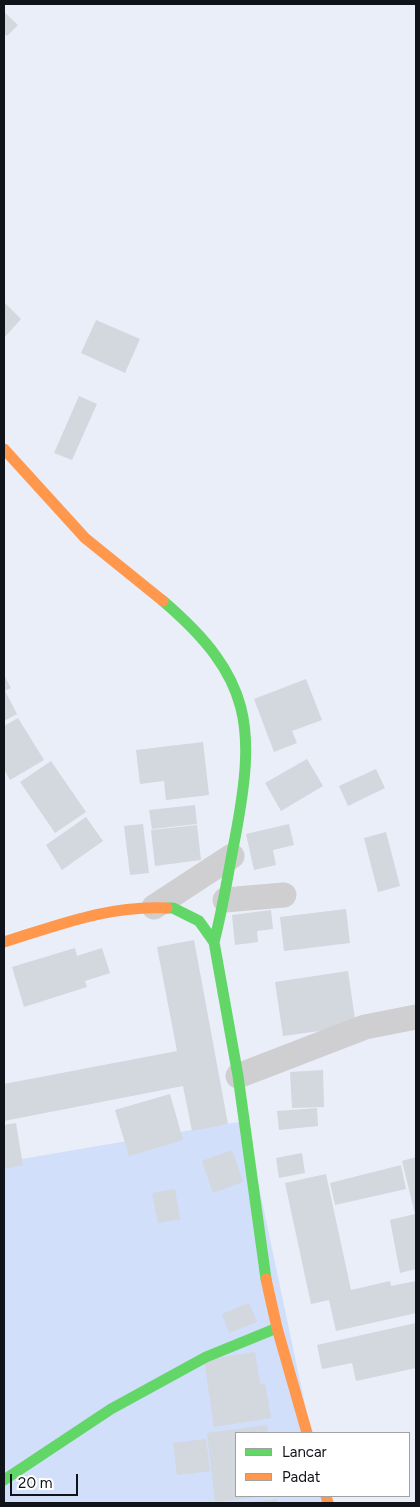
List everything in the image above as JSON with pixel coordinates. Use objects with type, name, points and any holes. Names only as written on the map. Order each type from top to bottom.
[{"type":"street","points":[[4,449],[85,538],[150,589],[207,641],[231,679],[245,722],[246,750],[243,796],[225,900],[214,942],[238,1076],[262,1262],[277,1328],[306,1432]]},
{"type":"street","points":[[154,906],[232,856]]},
{"type":"street","points":[[225,900],[284,895]]},
{"type":"street","points":[[4,942],[83,917],[129,907],[154,906],[173,908],[199,921],[214,942]]},
{"type":"street","points":[[238,1076],[366,1026],[416,1017]]},
{"type":"street","points":[[4,1480],[111,1409],[206,1357],[277,1328]]},
{"type":"shaded area","points":[[245,1121],[311,1432],[235,1432],[235,1497],[325,1497],[326,1503],[4,1503],[4,1162]]},
{"type":"building","points":[[4,12],[18,25],[7,36],[4,33]]},
{"type":"building","points":[[4,302],[21,319],[4,338]]},
{"type":"building","points":[[96,320],[140,339],[125,373],[81,353]]},
{"type":"building","points":[[79,396],[97,404],[72,460],[54,453]]},
{"type":"building","points":[[4,675],[11,688],[5,691],[17,714],[4,721]]},
{"type":"building","points":[[306,679],[322,720],[292,731],[297,743],[274,752],[254,699]]},
{"type":"building","points":[[18,718],[44,760],[10,780],[4,769],[4,726]]},
{"type":"building","points":[[203,742],[209,795],[166,800],[164,781],[140,784],[136,750]]},
{"type":"building","points":[[307,759],[323,786],[281,811],[265,783]]},
{"type":"building","points":[[51,761],[86,812],[55,833],[20,782]]},
{"type":"building","points":[[376,769],[385,788],[348,806],[339,786]]},
{"type":"building","points":[[195,805],[197,824],[152,829],[149,810]]},
{"type":"building","points":[[86,817],[103,841],[62,870],[46,845]]},
{"type":"building","points":[[143,824],[149,873],[130,875],[124,826]]},
{"type":"building","points":[[289,824],[294,845],[273,850],[276,865],[254,870],[246,834]]},
{"type":"building","points":[[197,825],[201,860],[155,866],[151,830]]},
{"type":"building","points":[[386,832],[400,886],[378,892],[364,838]]},
{"type":"building","points":[[346,909],[350,943],[284,951],[280,917]]},
{"type":"building","points":[[271,910],[273,929],[257,931],[258,942],[235,945],[232,915]]},
{"type":"building","points":[[194,940],[228,1124],[192,1131],[183,1086],[4,1121],[4,1084],[177,1051],[157,947]]},
{"type":"building","points":[[75,948],[77,956],[102,948],[110,973],[85,981],[87,987],[24,1007],[12,967]]},
{"type":"building","points":[[348,971],[356,1026],[283,1036],[275,982]]},
{"type":"building","points":[[323,1070],[324,1107],[292,1108],[290,1072]]},
{"type":"building","points":[[170,1094],[183,1140],[129,1156],[115,1110]]},
{"type":"building","points":[[317,1108],[318,1126],[279,1130],[277,1111]]},
{"type":"building","points":[[16,1123],[23,1165],[4,1169],[4,1125]]},
{"type":"building","points":[[232,1150],[243,1182],[213,1193],[202,1161]]},
{"type":"building","points":[[302,1153],[305,1173],[279,1178],[276,1158]]},
{"type":"building","points":[[416,1157],[416,1269],[400,1273],[390,1220],[415,1214],[402,1161]]},
{"type":"building","points":[[401,1165],[406,1189],[335,1205],[330,1183]]},
{"type":"building","points":[[326,1174],[351,1290],[390,1281],[391,1286],[416,1281],[416,1313],[336,1331],[329,1300],[311,1304],[285,1183]]},
{"type":"building","points":[[175,1189],[180,1219],[158,1223],[152,1193]]},
{"type":"building","points":[[249,1303],[257,1322],[229,1333],[222,1314]]},
{"type":"building","points":[[416,1323],[416,1368],[356,1381],[352,1363],[322,1369],[317,1345]]},
{"type":"building","points":[[255,1352],[260,1384],[265,1383],[271,1418],[214,1427],[204,1360]]},
{"type":"building","points":[[267,1425],[268,1432],[235,1432],[235,1497],[258,1497],[215,1502],[207,1433]]},
{"type":"building","points":[[206,1439],[210,1471],[177,1475],[173,1443]]},
{"type":"building","points":[[277,1499],[277,1503],[251,1503],[251,1502]]},
{"type":"traffic: fast","points":[[163,601],[193,629],[215,655],[231,681],[241,707],[245,735],[242,799],[214,942]]},
{"type":"traffic: fast","points":[[167,908],[173,908],[199,921],[214,942],[238,1076],[266,1279]]},
{"type":"traffic: fast","points":[[4,1480],[111,1409],[206,1357],[277,1328]]},
{"type":"traffic: slow","points":[[4,449],[85,538],[163,601]]},
{"type":"traffic: slow","points":[[4,942],[64,923],[104,913],[146,908],[167,908]]},
{"type":"traffic: slow","points":[[266,1279],[277,1328],[307,1432]]},
{"type":"traffic: slow","points":[[326,1497],[328,1503]]}]
